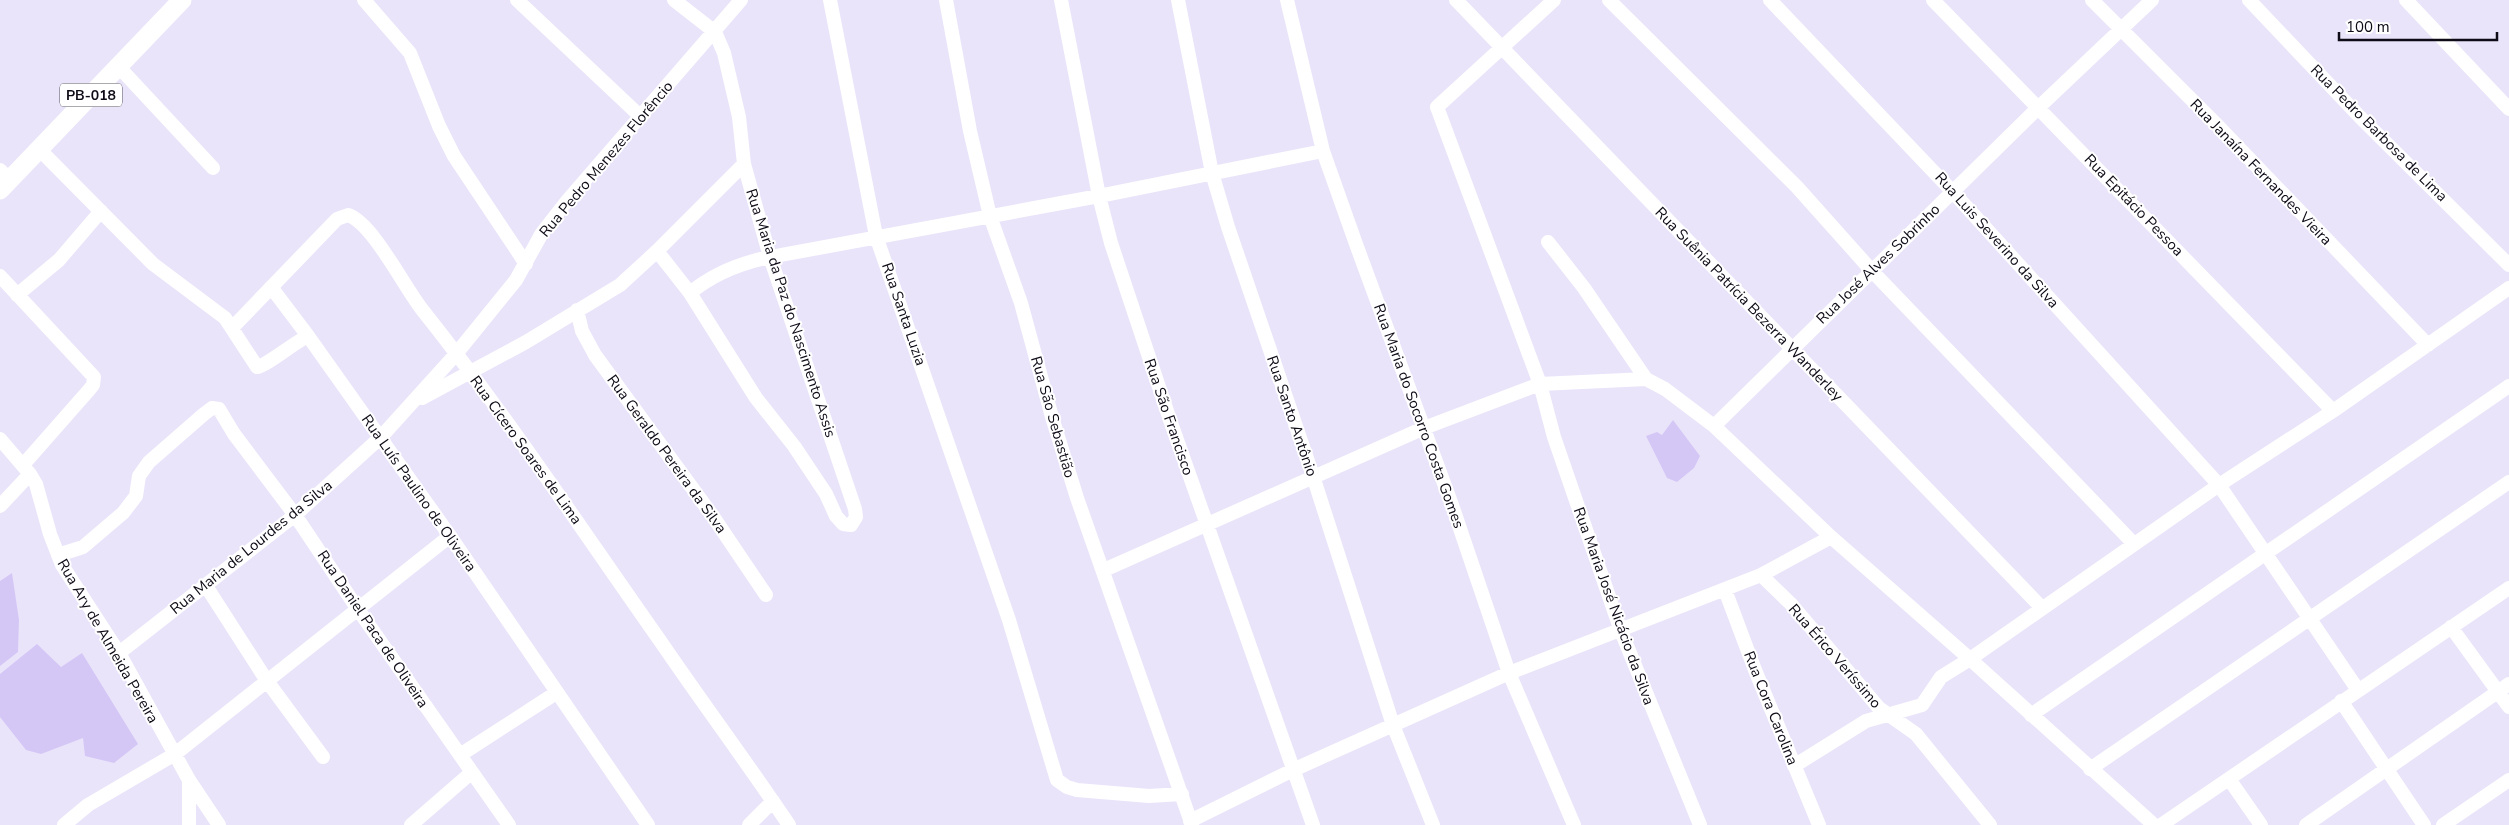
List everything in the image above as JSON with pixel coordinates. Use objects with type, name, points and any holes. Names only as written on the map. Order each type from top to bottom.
[{"type":"main road","name":"PB-018","points":[[3,180],[39,149],[177,2]]},
{"type":"street","points":[[364,0],[410,53],[439,126],[454,156],[526,264]]},
{"type":"street","points":[[517,0],[640,116]]},
{"type":"street","points":[[674,0],[715,32]]},
{"type":"street","name":"Rua Pedro Menezes Florêncio","points":[[381,437],[456,354],[516,280],[550,222],[741,0]]},
{"type":"street","name":"Rua Santa Luzia","points":[[830,0],[876,236],[1009,620],[1056,780],[1077,790],[1149,796],[1182,794]]},
{"type":"street","name":"Rua São Sebastião","points":[[946,0],[970,132],[990,216],[1021,303],[1052,417],[1078,498],[1191,823]]},
{"type":"street","name":"Rua São Francisco","points":[[1062,0],[1098,196],[1135,317],[1313,825]]},
{"type":"street","name":"Rua Santo Antônio","points":[[1178,0],[1212,174],[1313,476],[1393,725],[1433,825]]},
{"type":"street","name":"Rua Maria do Socorro Costa Gomes","points":[[1287,0],[1323,150],[1424,428],[1509,673],[1574,825]]},
{"type":"street","name":"Rua Suênia Patrícia Bezerra Wanderley","points":[[1456,0],[2042,608]]},
{"type":"street","points":[[1503,49],[1554,0]]},
{"type":"street","points":[[1609,0],[1797,187],[1872,272],[2134,544]]},
{"type":"street","name":"Rua Luis Severino da Silva","points":[[1770,0],[1952,191],[2219,485],[2358,690]]},
{"type":"street","name":"Rua Epitácio Pessoa","points":[[1933,0],[2333,411]]},
{"type":"street","name":"Rua Janaína Fernandes Vieira","points":[[2092,0],[2120,30],[2217,124],[2428,345]]},
{"type":"street","name":"Rua José Alves Sobrinho","points":[[1714,426],[1952,191],[2152,0]]},
{"type":"street","name":"Rua Pedro Barbosa de Lima","points":[[2249,0],[2360,117],[2509,265]]},
{"type":"street","points":[[2406,0],[2509,109]]},
{"type":"street","name":"Rua Maria da Paz do Nascimento Assis","points":[[690,293],[746,384],[794,446],[826,494],[836,516],[843,524],[853,523],[855,510],[770,257],[744,164],[742,134],[733,88],[724,54],[715,32]]},
{"type":"street","name":"Rua Maria José Nicácio da Silva","points":[[1503,49],[1437,107],[1540,384],[1557,446],[1621,630],[1700,825]]},
{"type":"street","points":[[118,66],[213,168]]},
{"type":"street","points":[[39,149],[167,277],[215,310],[233,327],[257,367],[264,365],[294,343],[308,336]]},
{"type":"street","points":[[657,252],[690,293],[707,280],[724,272],[770,257],[1212,174],[1323,150]]},
{"type":"street","points":[[413,403],[532,339],[620,285],[657,252],[744,164]]},
{"type":"street","points":[[17,295],[59,260],[101,211]]},
{"type":"street","name":"Rua Cícero Soares de Lima","points":[[233,327],[337,219],[348,215],[354,217],[372,234],[405,287],[550,482],[789,825]]},
{"type":"street","points":[[1548,242],[1584,288],[1646,379],[1666,389],[1714,426],[1831,537],[2154,825]]},
{"type":"street","points":[[0,276],[91,372],[94,381],[0,506]]},
{"type":"street","name":"Rua Luís Paulino de Oliveira","points":[[271,287],[381,437],[648,825]]},
{"type":"street","points":[[1794,766],[1866,721],[1922,705],[1941,677],[1970,659],[2219,485],[2333,411],[2509,288]]},
{"type":"street","name":"Rua Geraldo Pereira da Silva","points":[[577,310],[582,331],[595,355],[712,515],[766,595]]},
{"type":"street","points":[[1104,570],[1424,428],[1540,384],[1646,379]]},
{"type":"street","points":[[2031,715],[2509,386]]},
{"type":"street","name":"Rua Daniel Paca de Oliveira","points":[[58,555],[83,547],[122,513],[136,496],[139,476],[149,462],[210,410],[216,408],[222,412],[234,434],[295,515],[357,608],[509,825]]},
{"type":"street","name":"Rua Maria de Lourdes da Silva","points":[[119,653],[295,515],[381,437]]},
{"type":"street","name":"Rua Ary de Almeida Pereira","points":[[0,440],[27,469],[36,484],[58,555],[70,578],[119,653],[188,780],[218,825]]},
{"type":"street","points":[[2090,769],[2509,482]]},
{"type":"street","points":[[64,825],[88,805],[175,754],[450,536]]},
{"type":"street","points":[[1191,823],[1293,770],[1509,673],[1761,575],[1831,537]]},
{"type":"street","name":"Rua Érico Veríssimo","points":[[1761,575],[1791,604],[1866,694],[1887,714],[1916,734],[1990,825]]},
{"type":"street","points":[[206,586],[267,681],[323,757]]},
{"type":"street","points":[[2162,825],[2509,588]]},
{"type":"street","name":"Rua Cora Carolina","points":[[1725,590],[1752,663],[1819,825]]},
{"type":"street","points":[[2451,627],[2504,688],[2509,707]]},
{"type":"street","points":[[2306,825],[2504,688]]},
{"type":"street","points":[[460,756],[556,693]]},
{"type":"street","points":[[2341,701],[2424,825]]},
{"type":"street","points":[[411,825],[472,772]]},
{"type":"street","points":[[2229,778],[2261,825]]},
{"type":"street","points":[[188,780],[189,825]]},
{"type":"street","points":[[2443,825],[2509,780]]},
{"type":"street","points":[[750,825],[773,801]]},
{"type":"shaded area","points":[[1673,420],[1700,456],[1694,468],[1677,482],[1667,478],[1646,436],[1657,432],[1662,435]]},
{"type":"shaded area","points":[[12,573],[19,620],[18,652],[0,666],[0,581]]},
{"type":"shaded area","points":[[37,644],[61,667],[82,653],[138,744],[114,763],[85,756],[83,738],[41,754],[26,750],[0,717],[0,674]]}]
